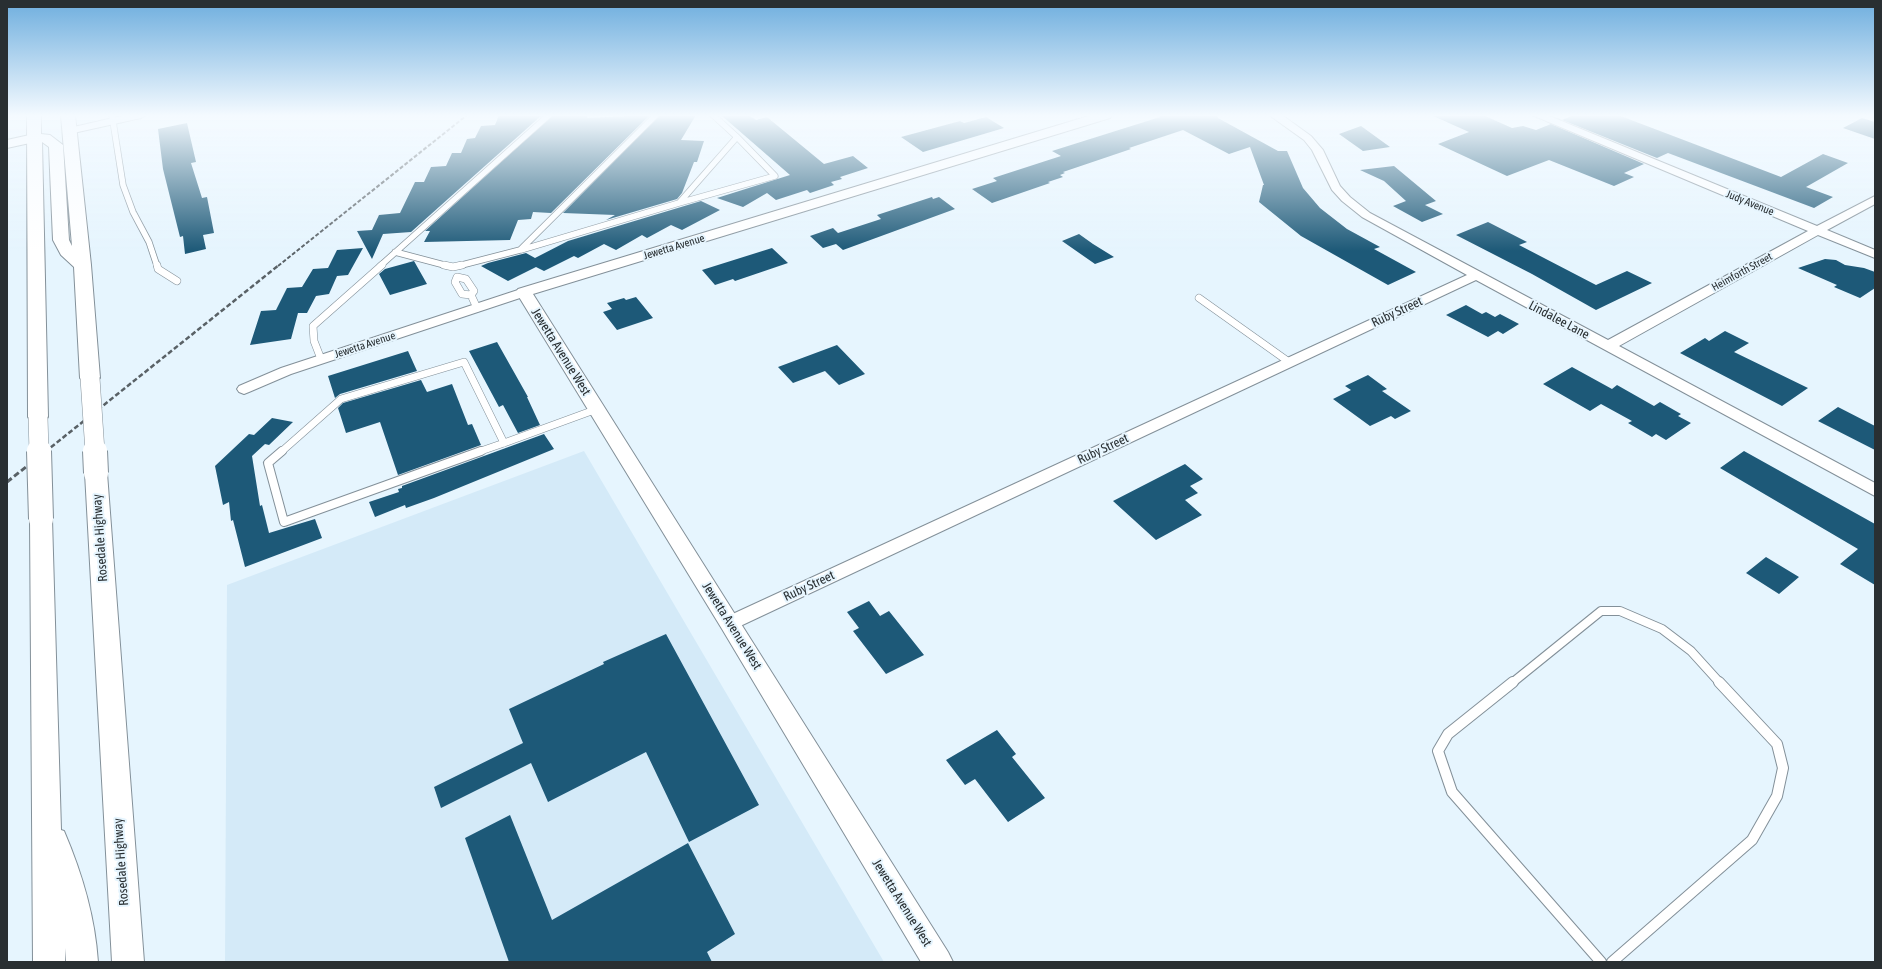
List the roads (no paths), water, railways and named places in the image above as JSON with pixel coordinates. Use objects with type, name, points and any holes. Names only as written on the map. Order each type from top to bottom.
[{"type":"main road","points":[[34,160],[49,962]]},
{"type":"main road","points":[[57,160],[61,240],[63,247],[82,265]]},
{"type":"main road","name":"Rosedale Highway","points":[[72,160],[82,265],[90,378],[128,962]]},
{"type":"main road","points":[[47,827],[69,885],[80,933],[82,962]]},
{"type":"street","name":"Jewetta Avenue","points":[[244,389],[286,371],[524,292],[957,160]]},
{"type":"street","name":"Lindalee Lane","points":[[1323,160],[1329,177],[1348,201],[1385,226],[1875,490]]},
{"type":"street","name":"Judy Avenue","points":[[1647,160],[1875,254]]},
{"type":"street","name":"Heimforth Street","points":[[1608,346],[1875,199]]},
{"type":"street","name":"Ruby Street","points":[[730,623],[1476,275]]},
{"type":"street","name":"Jewetta Avenue West","points":[[524,292],[730,623],[938,962]]},
{"type":"lane","points":[[119,160],[122,185],[130,206],[149,242],[158,269],[177,281]]},
{"type":"lane","points":[[321,359],[314,341],[313,326],[498,160]]},
{"type":"lane","points":[[520,250],[610,160]]},
{"type":"lane","points":[[679,203],[717,160]]},
{"type":"lane","points":[[395,252],[453,267],[520,250],[775,176],[760,160]]},
{"type":"lane","points":[[453,267],[457,277],[455,282],[462,294],[470,295]]},
{"type":"lane","points":[[457,277],[467,281],[474,291],[470,295]]},
{"type":"lane","points":[[470,295],[477,308]]},
{"type":"lane","points":[[1199,298],[1289,362]]},
{"type":"lane","points":[[504,443],[464,362],[341,399],[268,463],[284,522],[504,443],[597,409]]},
{"type":"lane","points":[[1601,962],[1452,792],[1438,751],[1448,734],[1601,612],[1620,611],[1642,619],[1662,630],[1691,651],[1777,744],[1783,768],[1777,796],[1752,840],[1612,962]]},
{"type":"railway","points":[[278,266],[410,160]]},
{"type":"railway","points":[[45,452],[279,265]]},
{"type":"railway","points":[[7,482],[46,451]]}]
